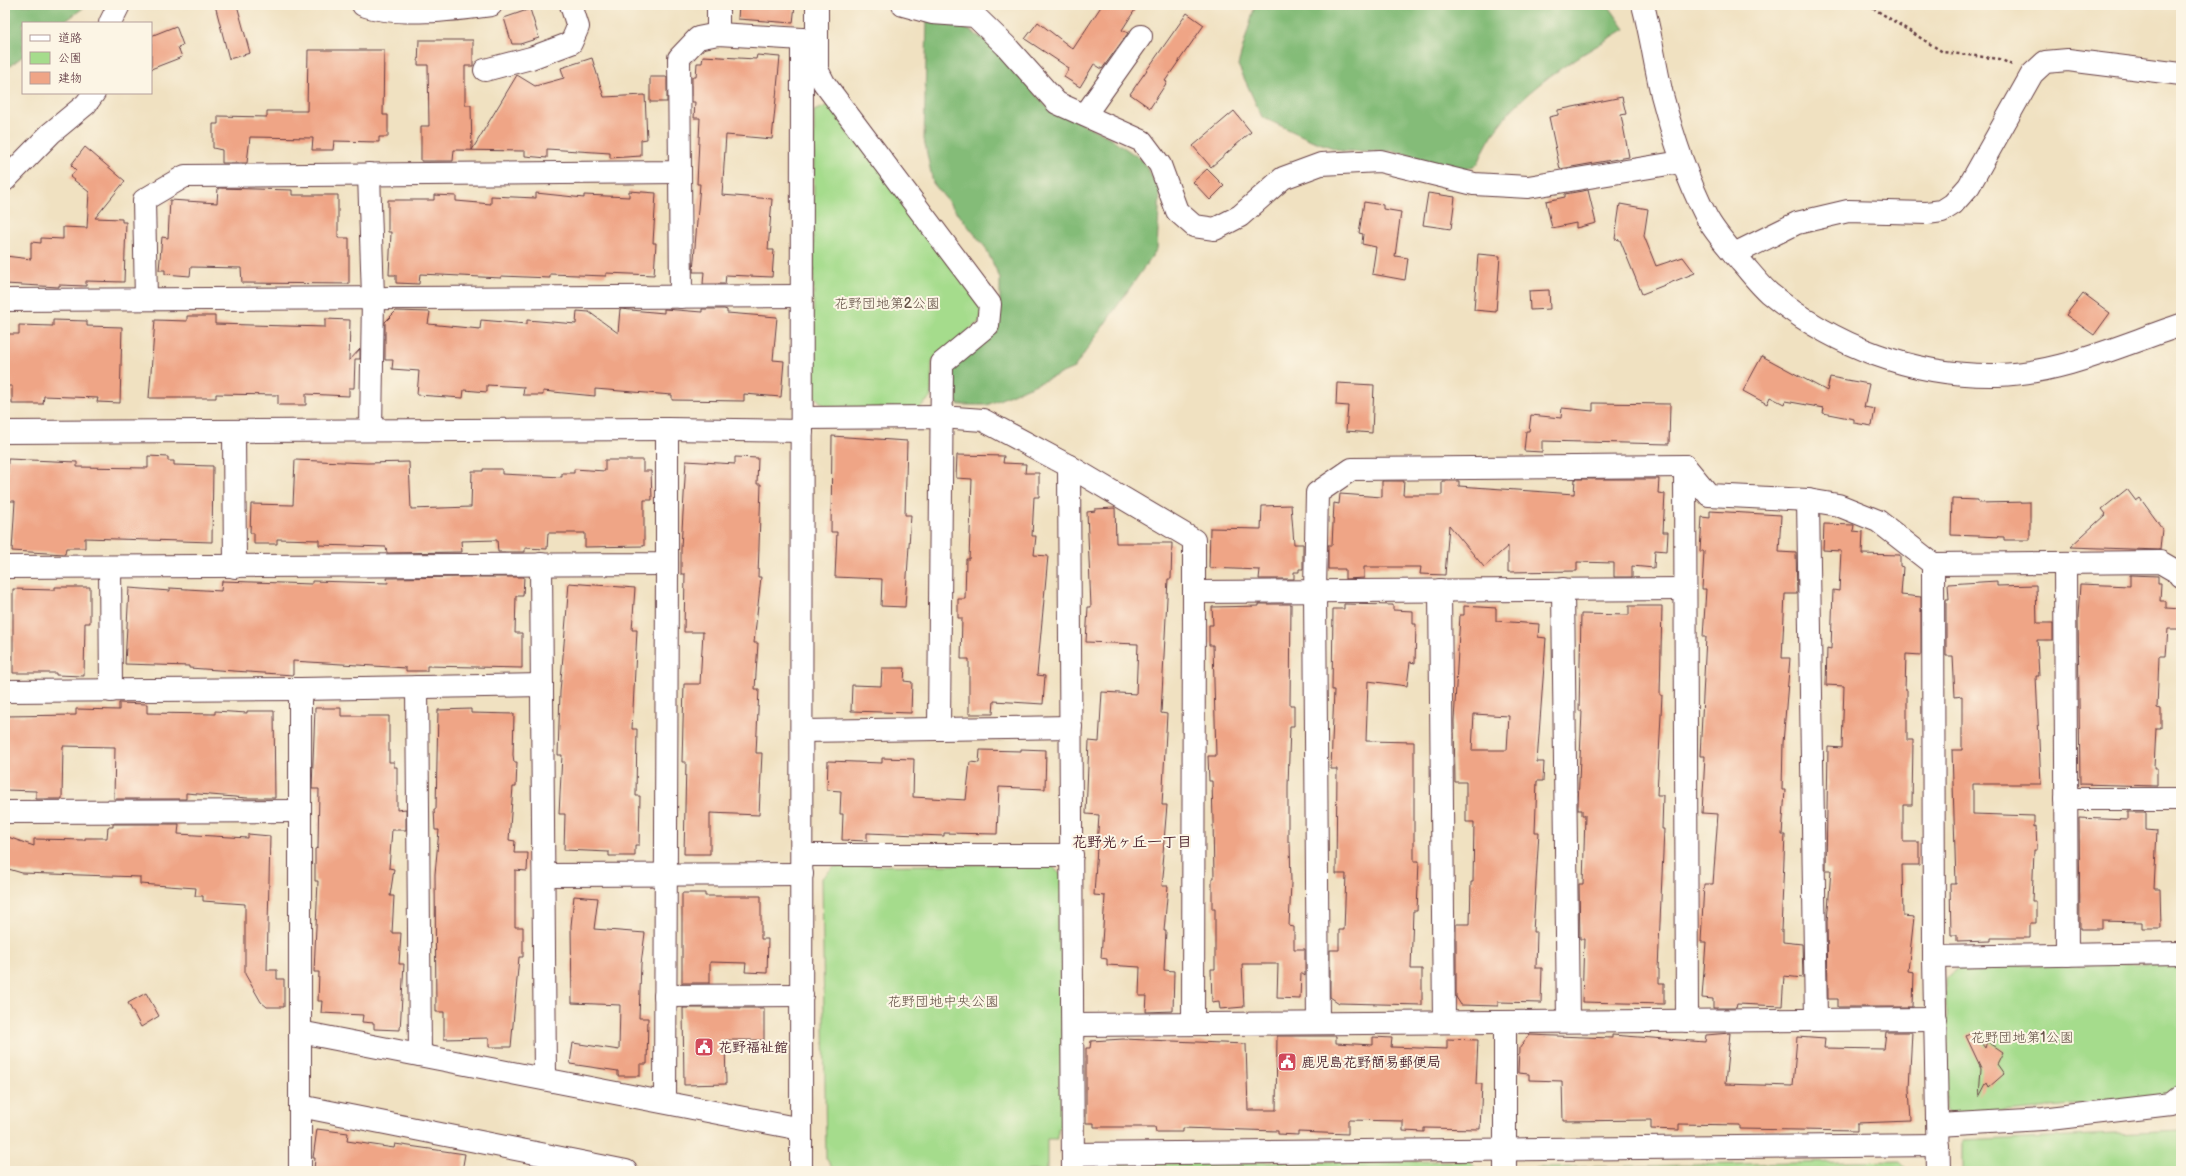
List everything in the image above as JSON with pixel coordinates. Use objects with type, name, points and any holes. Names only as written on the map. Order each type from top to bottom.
[{"type":"street","points":[[110,22],[119,5]]},
{"type":"street","points":[[363,5],[394,11],[459,10],[491,5]]},
{"type":"street","points":[[485,70],[531,58],[571,43],[578,27],[571,5]]},
{"type":"street","points":[[718,5],[718,34]]},
{"type":"street","points":[[817,5],[817,68]]},
{"type":"street","points":[[1643,5],[1662,93],[1681,162],[1707,219],[1734,254],[1768,292],[1828,333],[1864,351],[1917,368],[1962,374],[1999,375],[2077,362],[2181,325]]},
{"type":"street","points":[[914,6],[932,13],[980,11],[1006,46],[1057,103],[1142,141],[1160,165],[1177,211],[1194,226],[1215,229],[1240,216],[1283,178],[1322,164],[1380,160],[1474,184],[1528,187],[1681,162]]},
{"type":"street","points":[[681,297],[679,58],[698,38],[718,34],[802,39]]},
{"type":"street","points":[[1085,115],[1140,36]]},
{"type":"street","points":[[802,39],[824,83],[990,304],[988,325],[942,363],[939,729]]},
{"type":"street","points":[[800,1171],[802,995],[802,39]]},
{"type":"street","points":[[1734,254],[1797,223],[1848,211],[1927,213],[1942,211],[1953,204],[1969,186],[2032,74],[2045,62],[2068,60],[2181,74]]},
{"type":"street","points":[[5,180],[51,134],[86,104],[93,94]]},
{"type":"street","points":[[146,299],[144,200],[185,176],[680,172]]},
{"type":"street","points":[[369,174],[373,297],[372,430]]},
{"type":"street","points":[[5,300],[801,296]]},
{"type":"street","points":[[5,432],[667,429],[941,417],[983,420],[1069,466],[1194,540],[1193,1024]]},
{"type":"street","points":[[665,1102],[667,429]]},
{"type":"street","points":[[234,431],[235,567]]},
{"type":"street","points":[[1069,466],[1073,1162],[1938,1135],[2042,1119],[2171,1104],[2181,1096]]},
{"type":"street","points":[[1685,466],[1709,495],[1808,500],[1838,505],[1878,521],[1932,564],[2160,562],[2179,573],[2181,576]]},
{"type":"street","points":[[1685,466],[1687,1021]]},
{"type":"street","points":[[1318,1023],[1315,590],[1317,493],[1352,469],[1685,466]]},
{"type":"street","points":[[1808,500],[1816,1020]]},
{"type":"street","points":[[2065,563],[2067,955]]},
{"type":"street","points":[[541,564],[545,1079]]},
{"type":"street","points":[[5,567],[667,564]]},
{"type":"street","points":[[1932,564],[1934,957],[1938,1171]]},
{"type":"street","points":[[110,567],[111,691]]},
{"type":"street","points":[[1563,589],[1568,1021]]},
{"type":"street","points":[[1194,592],[1315,590],[1685,589]]},
{"type":"street","points":[[1440,590],[1444,1022]]},
{"type":"street","points":[[5,691],[300,689],[542,685]]},
{"type":"street","points":[[417,687],[420,1055]]},
{"type":"street","points":[[300,689],[300,1171]]},
{"type":"street","points":[[802,731],[1071,727]]},
{"type":"street","points":[[2066,799],[2181,800]]},
{"type":"street","points":[[5,812],[299,811]]},
{"type":"street","points":[[544,875],[666,875],[802,865],[1072,855]]},
{"type":"street","points":[[1934,957],[2181,953]]},
{"type":"street","points":[[665,996],[802,995]]},
{"type":"street","points":[[1073,1025],[1936,1019]]},
{"type":"street","points":[[1505,1022],[1505,1171]]},
{"type":"street","points":[[300,1032],[801,1128]]},
{"type":"street","points":[[300,1106],[552,1164],[626,1171]]},
{"type":"path","points":[[1868,5],[1943,52],[2000,59],[2032,74]]},
{"type":"green space","points":[[5,5],[87,5],[64,22],[22,22],[22,57],[5,70]]},
{"type":"green space","points":[[1255,5],[1608,5],[1625,29],[1581,55],[1539,84],[1520,101],[1503,120],[1489,141],[1478,164],[1461,171],[1395,151],[1342,151],[1311,140],[1262,117],[1238,65]]},
{"type":"green space","points":[[927,19],[967,29],[988,42],[1046,106],[1109,137],[1142,160],[1160,190],[1157,249],[1074,368],[987,405],[959,405],[949,394],[951,367],[997,332],[1000,302],[1000,278],[985,247],[933,183],[924,139]]},
{"type":"green space","name":"花野団地第2公園","points":[[831,104],[982,306],[980,321],[932,361],[931,397],[919,408],[827,408],[813,395],[814,111]]},
{"type":"green space","name":"花野団地中央公園","points":[[1050,864],[1063,877],[1063,1125],[1058,1129],[1058,1139],[1047,1139],[1047,1171],[834,1171],[826,1158],[822,878],[835,866]]},
{"type":"green space","name":"花野団地第1公園","points":[[2181,964],[2181,1087],[2168,1096],[1954,1116],[1946,1109],[1946,978],[1960,965]]},
{"type":"green space","points":[[2181,1131],[2181,1171],[1963,1171],[1963,1141]]},
{"type":"green space","points":[[1469,1161],[1479,1171],[1101,1171],[1109,1163]]},
{"type":"green space","points":[[1900,1161],[1910,1171],[1535,1171],[1535,1168]]},
{"type":"building","points":[[215,5],[237,5],[250,53],[229,59]]},
{"type":"building","points":[[739,5],[795,5],[793,23],[738,19]]},
{"type":"building","points":[[1102,5],[1138,5],[1122,30],[1128,33],[1102,69],[1094,64],[1080,87],[1064,77],[1069,68],[1025,39],[1038,22],[1073,49]]},
{"type":"building","points":[[530,9],[539,38],[520,44],[512,44],[504,18]]},
{"type":"building","points":[[1187,13],[1204,25],[1165,81],[1167,82],[1150,108],[1130,94]]},
{"type":"building","points":[[176,26],[183,45],[178,47],[182,57],[152,69],[152,36]]},
{"type":"building","points":[[419,40],[473,40],[473,66],[465,66],[465,105],[471,105],[472,150],[517,75],[535,86],[564,78],[561,68],[592,58],[604,97],[645,95],[647,139],[641,140],[641,156],[610,158],[610,153],[547,149],[547,158],[525,156],[525,151],[454,150],[453,161],[421,161],[421,126],[429,126],[428,65],[418,65]]},
{"type":"building","points":[[308,50],[384,50],[383,115],[388,115],[388,137],[379,137],[379,142],[334,141],[333,150],[312,150],[313,138],[250,137],[247,163],[222,163],[222,150],[213,148],[213,124],[218,124],[218,116],[267,117],[267,111],[307,111]]},
{"type":"building","points":[[757,55],[780,57],[772,139],[726,135],[722,195],[772,199],[768,250],[774,250],[772,277],[726,275],[725,284],[703,284],[704,272],[693,272],[700,184],[697,184],[700,118],[694,118],[695,102],[692,102],[692,77],[696,77],[697,63],[702,63],[703,56],[756,59]]},
{"type":"building","points":[[650,77],[667,77],[667,102],[650,102]]},
{"type":"building","points":[[1622,97],[1626,114],[1621,115],[1629,157],[1560,169],[1549,117],[1558,115],[1558,110]]},
{"type":"building","points":[[1234,111],[1251,132],[1211,167],[1193,146]]},
{"type":"building","points":[[85,147],[125,181],[95,218],[122,219],[122,222],[126,222],[124,282],[86,281],[86,286],[59,285],[59,287],[5,284],[5,256],[31,259],[31,242],[41,243],[41,238],[63,239],[63,227],[87,228],[89,192],[70,177],[76,170],[71,165]]},
{"type":"building","points":[[1207,169],[1224,186],[1210,200],[1193,182]]},
{"type":"building","points":[[218,188],[292,190],[292,195],[338,195],[338,238],[349,238],[349,284],[242,283],[241,268],[191,267],[190,276],[165,274],[165,270],[159,270],[162,237],[168,238],[170,200],[217,203]]},
{"type":"building","points":[[1588,190],[1596,223],[1576,228],[1576,223],[1552,228],[1546,201],[1565,197],[1565,194]]},
{"type":"building","points":[[629,191],[656,193],[653,243],[656,243],[654,275],[606,273],[606,276],[550,274],[550,278],[501,276],[501,278],[420,274],[419,284],[396,283],[396,275],[389,275],[391,232],[388,232],[388,200],[434,200],[434,195],[456,196],[456,201],[491,204],[491,196],[536,198],[536,193],[584,198],[584,195],[629,197]]},
{"type":"building","points":[[1428,193],[1455,197],[1451,229],[1423,225]]},
{"type":"building","points":[[1364,202],[1383,205],[1383,209],[1401,212],[1395,256],[1408,258],[1405,280],[1372,274],[1376,247],[1362,244],[1363,234],[1359,233]]},
{"type":"building","points":[[1620,204],[1648,209],[1644,236],[1656,266],[1683,257],[1695,273],[1642,294],[1620,240],[1615,239]]},
{"type":"building","points":[[1478,254],[1500,256],[1496,312],[1474,310]]},
{"type":"building","points":[[1549,290],[1550,309],[1530,310],[1529,291]]},
{"type":"building","points":[[2083,293],[2110,313],[2094,335],[2066,315]]},
{"type":"building","points":[[620,309],[664,313],[664,309],[702,312],[702,309],[724,309],[727,310],[727,313],[777,317],[773,360],[784,361],[781,397],[744,394],[744,401],[672,400],[672,395],[595,389],[595,396],[543,391],[543,395],[523,395],[524,387],[487,385],[487,392],[464,390],[463,398],[417,395],[419,371],[392,369],[393,360],[385,360],[385,322],[396,311],[430,312],[428,324],[480,329],[481,320],[527,324],[527,320],[576,324],[577,311],[589,312],[618,333]]},
{"type":"building","points":[[187,316],[215,316],[215,324],[325,327],[325,319],[350,320],[349,361],[360,349],[360,359],[355,359],[354,388],[349,388],[349,396],[306,394],[306,405],[278,405],[278,395],[216,394],[216,398],[149,398],[155,320],[187,321]]},
{"type":"building","points":[[53,320],[87,321],[87,326],[122,327],[120,403],[97,402],[98,398],[44,396],[43,404],[12,404],[12,386],[6,386],[7,334],[19,334],[19,325],[53,326]]},
{"type":"building","points":[[1762,356],[1827,391],[1830,377],[1869,384],[1864,407],[1875,409],[1872,426],[1854,423],[1854,419],[1823,413],[1824,408],[1785,401],[1784,404],[1770,397],[1767,404],[1743,391]]},
{"type":"building","points":[[1337,383],[1374,385],[1372,433],[1346,431],[1348,406],[1336,405]]},
{"type":"building","points":[[1593,403],[1670,404],[1669,444],[1542,441],[1542,452],[1524,451],[1526,431],[1529,431],[1531,415],[1561,418],[1562,408],[1593,411]]},
{"type":"building","points":[[832,436],[907,441],[905,515],[911,515],[905,607],[881,606],[882,579],[835,577],[837,532],[831,532]]},
{"type":"building","points":[[957,455],[1004,456],[1003,463],[1026,464],[1025,473],[1039,473],[1039,497],[1034,497],[1032,536],[1036,536],[1034,555],[1048,556],[1037,675],[1045,676],[1043,704],[994,701],[993,714],[969,714],[969,659],[961,659],[962,618],[958,618],[958,599],[965,599],[966,559],[969,559],[972,479],[956,478]]},
{"type":"building","points":[[148,456],[168,457],[168,461],[174,461],[174,465],[213,466],[212,542],[85,538],[85,548],[66,548],[65,554],[12,551],[15,501],[7,501],[8,459],[77,462],[77,467],[148,468]]},
{"type":"building","points":[[735,457],[758,458],[757,484],[761,484],[758,577],[761,577],[754,643],[758,643],[755,689],[759,689],[756,753],[762,753],[759,815],[710,813],[710,854],[684,854],[686,762],[682,762],[684,684],[700,684],[703,632],[684,632],[685,574],[681,574],[681,548],[686,461],[735,464]]},
{"type":"building","points":[[295,460],[367,463],[409,462],[411,509],[471,507],[472,471],[483,471],[483,469],[502,469],[502,474],[562,477],[562,473],[574,473],[574,469],[605,471],[605,460],[643,460],[643,471],[651,471],[652,500],[644,500],[644,546],[585,547],[585,533],[548,533],[547,549],[525,548],[525,552],[498,552],[497,540],[461,541],[462,552],[387,553],[386,547],[319,545],[319,540],[277,539],[277,544],[254,544],[254,533],[250,533],[251,504],[293,505]]},
{"type":"building","points":[[1575,479],[1659,479],[1658,493],[1665,494],[1663,532],[1668,532],[1667,551],[1655,550],[1654,568],[1632,566],[1632,577],[1614,577],[1614,563],[1577,562],[1577,571],[1508,572],[1508,546],[1484,567],[1449,525],[1445,575],[1420,574],[1421,567],[1364,567],[1364,578],[1345,579],[1345,569],[1328,569],[1328,545],[1332,545],[1334,503],[1339,504],[1340,494],[1382,497],[1382,481],[1404,481],[1403,495],[1442,495],[1442,481],[1459,481],[1459,486],[1574,494]]},
{"type":"building","points":[[2127,489],[2136,501],[2140,498],[2162,528],[2160,550],[2070,547],[2106,514],[2102,509]]},
{"type":"building","points":[[1952,499],[1978,500],[1978,503],[2030,502],[2030,540],[2004,540],[2004,537],[1951,535]]},
{"type":"building","points":[[1291,505],[1294,544],[1303,544],[1303,569],[1299,569],[1299,572],[1294,572],[1294,579],[1259,579],[1260,570],[1209,568],[1210,528],[1261,529],[1262,506]]},
{"type":"building","points":[[1115,508],[1116,543],[1172,543],[1171,579],[1168,579],[1161,713],[1167,714],[1162,805],[1167,805],[1162,865],[1164,866],[1162,886],[1168,886],[1164,931],[1166,931],[1164,970],[1174,971],[1173,1011],[1146,1012],[1147,996],[1139,996],[1140,967],[1107,965],[1107,959],[1101,958],[1105,896],[1094,895],[1099,815],[1086,814],[1089,741],[1099,742],[1102,692],[1136,694],[1138,644],[1086,642],[1088,607],[1091,607],[1087,512],[1095,511],[1095,509]]},
{"type":"building","points":[[1710,511],[1781,515],[1779,552],[1796,553],[1797,594],[1785,594],[1782,658],[1790,658],[1783,743],[1782,790],[1785,790],[1782,835],[1785,835],[1781,931],[1783,931],[1783,942],[1802,944],[1803,978],[1784,976],[1782,1006],[1737,1004],[1736,1008],[1713,1008],[1713,999],[1702,998],[1706,942],[1701,942],[1704,884],[1713,884],[1718,814],[1702,813],[1705,756],[1700,756],[1706,637],[1703,637],[1706,589],[1702,589],[1704,551],[1700,551],[1702,517],[1710,518]]},
{"type":"building","points":[[1824,524],[1854,525],[1853,531],[1863,532],[1862,554],[1900,555],[1900,566],[1903,567],[1901,595],[1921,597],[1921,655],[1906,654],[1905,690],[1907,690],[1907,740],[1913,740],[1912,805],[1903,805],[1903,842],[1919,842],[1919,865],[1902,865],[1903,916],[1914,917],[1908,971],[1914,972],[1913,1007],[1838,1007],[1838,999],[1828,999],[1827,922],[1831,870],[1826,870],[1828,747],[1842,748],[1844,686],[1826,685],[1827,648],[1831,649],[1833,590],[1839,591],[1841,551],[1823,550]]},
{"type":"building","points":[[2130,575],[2158,576],[2158,583],[2161,583],[2160,601],[2166,601],[2166,608],[2181,609],[2181,629],[2168,629],[2166,656],[2159,656],[2157,708],[2161,709],[2161,728],[2156,728],[2154,768],[2157,768],[2157,786],[2080,784],[2078,617],[2080,584],[2130,586]]},
{"type":"building","points":[[524,577],[523,596],[516,596],[515,633],[522,633],[522,668],[427,666],[427,671],[406,671],[406,668],[293,661],[293,675],[189,668],[189,666],[125,664],[129,588],[170,591],[170,588],[221,591],[222,581],[312,584],[312,581],[388,583],[387,578]]},
{"type":"building","points":[[1997,581],[1997,586],[2036,585],[2037,623],[2053,623],[2053,640],[2037,640],[2039,676],[2036,676],[2041,784],[1973,784],[1973,814],[2034,816],[2037,850],[2034,850],[2032,902],[2036,902],[2036,923],[2030,923],[2030,938],[1991,938],[1991,941],[1957,942],[1957,935],[1951,935],[1950,884],[1956,884],[1952,750],[1962,750],[1962,696],[1955,697],[1953,656],[1946,656],[1946,599],[1949,599],[1948,584]]},
{"type":"building","points":[[569,583],[635,588],[632,630],[637,630],[632,729],[637,729],[636,796],[640,796],[639,845],[635,845],[635,856],[609,856],[609,852],[564,850],[565,814],[559,814],[562,755],[558,755],[560,692]]},
{"type":"building","points":[[55,587],[90,587],[90,623],[85,623],[84,676],[56,675],[56,673],[13,673],[13,589],[55,590]]},
{"type":"building","points":[[1259,604],[1291,604],[1290,705],[1294,705],[1294,726],[1290,726],[1288,786],[1288,842],[1290,842],[1291,883],[1289,926],[1294,927],[1294,949],[1305,949],[1305,976],[1301,973],[1300,999],[1277,998],[1278,964],[1242,964],[1244,1007],[1220,1009],[1219,1001],[1212,1002],[1211,969],[1215,969],[1215,909],[1212,909],[1212,878],[1214,878],[1212,781],[1209,781],[1208,756],[1216,756],[1213,645],[1209,645],[1209,625],[1213,625],[1212,607],[1259,606]]},
{"type":"building","points":[[1344,604],[1393,605],[1393,610],[1413,611],[1413,624],[1416,624],[1415,663],[1410,662],[1407,686],[1368,681],[1366,741],[1414,742],[1414,861],[1419,861],[1417,911],[1413,911],[1411,969],[1422,969],[1422,1005],[1339,1003],[1330,997],[1330,950],[1339,950],[1339,930],[1344,930],[1346,874],[1336,874],[1337,769],[1331,769],[1334,690],[1332,690],[1333,609],[1344,609]]},
{"type":"building","points":[[1464,606],[1496,608],[1496,621],[1539,624],[1538,637],[1546,638],[1537,762],[1544,762],[1543,781],[1537,781],[1535,832],[1539,832],[1533,932],[1537,932],[1536,968],[1542,968],[1541,1003],[1498,1002],[1498,1006],[1461,1005],[1456,997],[1456,924],[1470,924],[1471,882],[1473,882],[1474,822],[1466,822],[1466,782],[1455,782],[1454,721],[1460,615],[1464,615]],"holes":[[[1474,714],[1509,716],[1507,750],[1472,750]]]},
{"type":"building","points":[[1629,606],[1662,606],[1660,695],[1662,695],[1657,795],[1663,795],[1662,829],[1664,829],[1658,969],[1659,983],[1664,983],[1664,1004],[1582,1002],[1584,939],[1580,939],[1579,884],[1583,884],[1585,815],[1582,815],[1582,810],[1578,810],[1582,711],[1579,711],[1581,614],[1629,615]]},
{"type":"building","points":[[882,668],[905,668],[904,681],[912,682],[911,713],[851,711],[852,685],[881,686]]},
{"type":"building","points":[[119,703],[147,704],[147,713],[215,714],[215,711],[247,713],[247,711],[274,711],[275,798],[247,798],[186,793],[186,799],[114,799],[115,747],[63,746],[62,799],[36,799],[36,791],[5,790],[5,716],[76,715],[76,709],[119,710]]},
{"type":"building","points":[[315,708],[341,708],[341,716],[389,716],[389,762],[394,762],[394,767],[397,767],[397,810],[406,809],[406,830],[392,830],[389,868],[394,869],[390,896],[394,896],[392,933],[401,933],[399,964],[404,964],[400,1030],[374,1029],[374,1023],[362,1022],[363,1015],[321,1013],[322,1001],[318,1001],[319,972],[314,972],[318,881],[315,881],[315,849],[318,848],[319,789],[312,789]]},
{"type":"building","points":[[471,709],[471,713],[514,714],[513,755],[514,762],[517,762],[516,787],[513,787],[509,840],[515,841],[514,853],[528,853],[527,871],[515,870],[515,927],[523,927],[523,957],[519,957],[511,1047],[489,1047],[489,1038],[444,1039],[444,1012],[436,1012],[435,874],[439,830],[435,830],[434,809],[436,809],[438,710]]},
{"type":"building","points":[[1021,749],[1046,750],[1045,789],[999,787],[997,834],[944,833],[944,836],[867,833],[867,841],[842,840],[843,814],[840,814],[841,791],[827,790],[828,761],[882,763],[882,758],[914,759],[913,797],[966,800],[970,762],[979,763],[980,750],[1021,751]]},
{"type":"building","points":[[2128,812],[2146,812],[2146,830],[2157,831],[2154,889],[2160,889],[2161,928],[2142,928],[2142,922],[2102,921],[2102,929],[2080,929],[2079,818],[2128,820]]},
{"type":"building","points":[[113,824],[179,824],[178,834],[248,838],[248,834],[270,836],[267,970],[277,970],[277,979],[284,979],[284,1007],[267,1007],[261,1002],[245,974],[245,904],[203,901],[203,896],[195,896],[196,888],[140,884],[140,877],[22,873],[5,868],[5,836],[34,846],[34,839],[85,840],[85,838],[107,838],[108,827],[113,827]]},
{"type":"building","points":[[682,893],[705,893],[705,896],[761,896],[761,939],[768,939],[767,973],[745,972],[746,963],[710,962],[710,983],[682,983]]},
{"type":"building","points":[[574,896],[598,898],[594,929],[645,933],[641,964],[639,1018],[648,1018],[647,1064],[640,1064],[640,1076],[618,1076],[618,1071],[570,1064],[573,1043],[619,1050],[620,1005],[572,1003],[571,926]]},
{"type":"building","points":[[146,993],[159,1016],[141,1027],[128,1003]]},
{"type":"building","name":"花野福祉館","points":[[683,1008],[764,1008],[764,1040],[725,1040],[726,1084],[684,1085]]},
{"type":"building","points":[[1886,1032],[1912,1032],[1909,1089],[1911,1121],[1857,1123],[1857,1131],[1740,1129],[1740,1125],[1679,1124],[1679,1130],[1651,1129],[1651,1120],[1563,1121],[1562,1081],[1529,1080],[1529,1074],[1518,1073],[1519,1048],[1529,1035],[1612,1038],[1612,1035],[1705,1042],[1706,1035],[1730,1033],[1725,1084],[1793,1086],[1797,1037],[1825,1039],[1824,1048],[1884,1049]]},
{"type":"building","points":[[1973,1032],[1985,1048],[1987,1041],[2003,1052],[1997,1064],[2004,1074],[1989,1087],[1987,1082],[1979,1097],[1981,1068],[1966,1036]]},
{"type":"building","points":[[1277,1036],[1336,1036],[1336,1043],[1373,1045],[1373,1037],[1392,1038],[1391,1047],[1447,1049],[1447,1039],[1478,1040],[1476,1084],[1482,1084],[1480,1129],[1424,1128],[1424,1132],[1403,1131],[1403,1121],[1348,1120],[1348,1134],[1298,1132],[1298,1135],[1278,1134],[1278,1131],[1182,1128],[1182,1132],[1156,1132],[1155,1127],[1094,1127],[1094,1123],[1086,1123],[1086,1048],[1090,1048],[1091,1041],[1123,1039],[1246,1044],[1248,1110],[1276,1110]]},
{"type":"building","points":[[317,1129],[348,1133],[347,1141],[394,1148],[395,1144],[465,1154],[462,1171],[416,1169],[416,1171],[314,1170],[315,1158],[313,1158]]},
{"type":"place","name":"花野福祉館","points":[[704,1047]]},
{"type":"place","name":"鹿児島花野簡易郵便局","points":[[1287,1062]]},
{"type":"district","name":"花野光ヶ丘一丁目","points":[[1132,842]]}]
